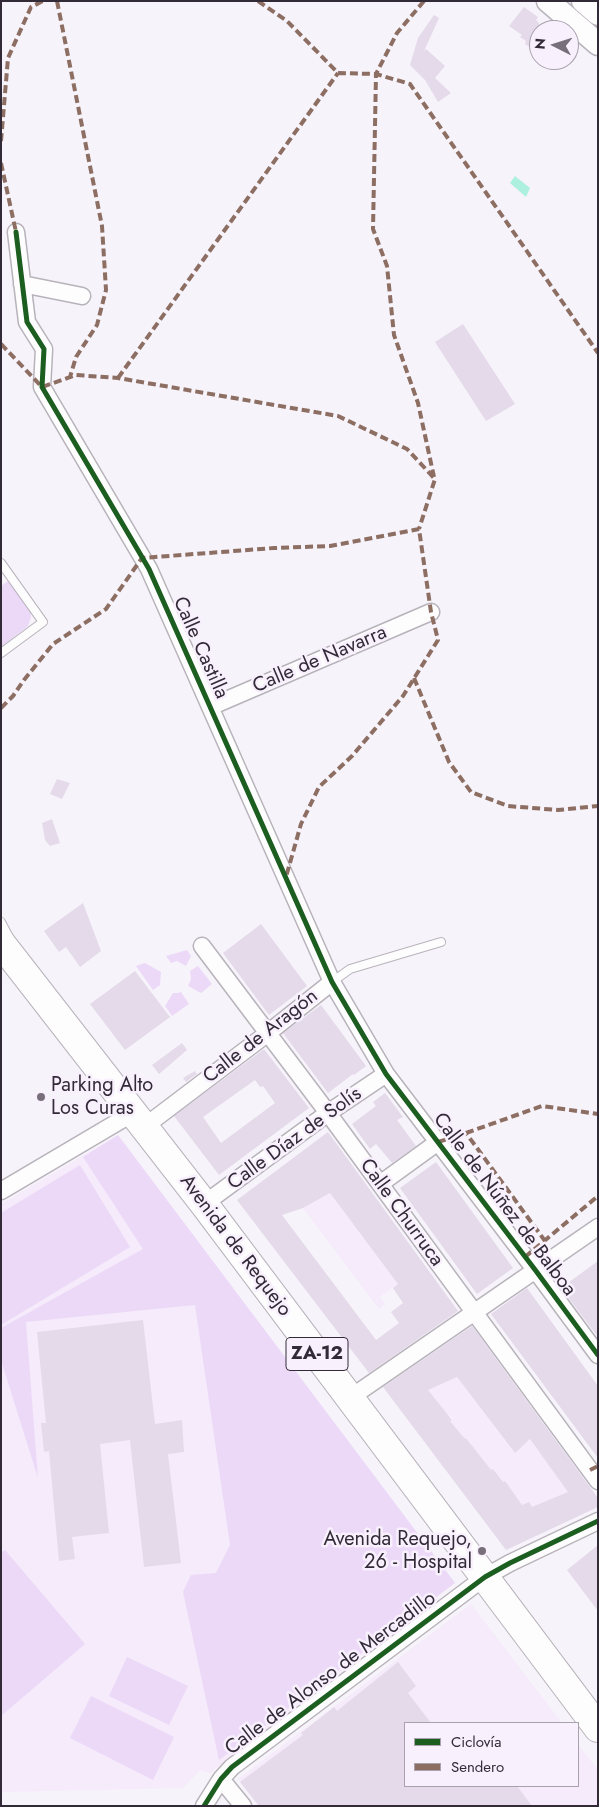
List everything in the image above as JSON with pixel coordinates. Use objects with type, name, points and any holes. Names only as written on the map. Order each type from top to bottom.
[{"type":"highway","name":"Avenida de Requejo","points":[[1,944],[204,1204],[598,1728]]},
{"type":"main road","points":[[548,1],[598,44]]},
{"type":"main road","points":[[583,1],[598,14]]},
{"type":"street","name":"Calle Castilla","points":[[16,232],[27,322],[44,349],[42,387],[149,569],[332,982],[386,1074]]},
{"type":"street","points":[[22,284],[82,296]]},
{"type":"street","name":"Calle de Navarra","points":[[210,707],[430,612]]},
{"type":"street","name":"Calle Churruca","points":[[202,946],[595,1473]]},
{"type":"street","points":[[1,954],[32,983]]},
{"type":"street","name":"Calle de Aragón","points":[[1,1191],[138,1120],[268,1034],[332,982]]},
{"type":"street","name":"Calle Díaz de Solís","points":[[204,1204],[328,1113],[386,1074]]},
{"type":"street","name":"Calle de Núñez de Balboa","points":[[386,1074],[598,1355]]},
{"type":"street","points":[[380,1184],[438,1142]]},
{"type":"street","points":[[350,1398],[598,1227]]},
{"type":"street","name":"Calle de Alonso de Mercadillo","points":[[204,1806],[232,1767],[485,1576],[598,1522]]},
{"type":"street","points":[[222,1779],[243,1806]]},
{"type":"lane","points":[[1,563],[43,622],[1,654]]},
{"type":"lane","name":"Avenida de Requejo","points":[[1,922],[32,983]]},
{"type":"lane","name":"Calle de Aragón","points":[[332,982],[350,969],[441,942]]},
{"type":"shaded area","points":[[515,176],[530,188],[526,197],[510,183]]},
{"type":"shaded area","points":[[9,580],[31,610],[31,617],[28,626],[1,647],[1,586]]},
{"type":"shaded area","points":[[187,950],[191,956],[186,966],[177,961],[171,963],[166,956]]},
{"type":"shaded area","points":[[145,963],[161,972],[160,985],[153,990],[136,966]]},
{"type":"shaded area","points":[[198,966],[212,984],[201,993],[188,986],[191,979],[190,971]]},
{"type":"shaded area","points":[[181,992],[189,1004],[172,1016],[165,1006],[173,993]]},
{"type":"shaded area","points":[[118,1135],[455,1583],[210,1773],[200,1770],[183,1788],[1,1792],[1,1204]]},
{"type":"shaded area","points":[[118,1135],[455,1583],[219,1760],[183,1592],[191,1575],[216,1573],[230,1545],[195,1305],[26,1322],[38,1478],[1,1360],[1,1328],[143,1249],[83,1157]]},
{"type":"shaded area","points":[[80,1165],[130,1247],[1,1325],[1,1213]]},
{"type":"shaded area","points":[[330,1193],[337,1202],[345,1196],[351,1204],[343,1211],[353,1224],[367,1226],[359,1232],[399,1283],[380,1297],[385,1304],[379,1309],[303,1208]]},
{"type":"shaded area","points":[[457,1377],[514,1452],[532,1438],[535,1447],[577,1497],[536,1515],[529,1502],[522,1505],[493,1469],[489,1472],[469,1446],[471,1443],[467,1438],[464,1440],[450,1421],[453,1419],[449,1414],[446,1415],[427,1390]]},
{"type":"shaded area","points":[[5,1550],[85,1644],[1,1716],[1,1553]]},
{"type":"shaded area","points":[[471,1604],[561,1722],[404,1722],[404,1787],[579,1787],[579,1745],[598,1770],[598,1806],[258,1806],[238,1779]]},
{"type":"shaded area","points":[[127,1657],[188,1686],[169,1725],[109,1696]]},
{"type":"shaded area","points":[[91,1696],[174,1737],[153,1780],[70,1738]]},
{"type":"building","points":[[524,7],[538,17],[536,20],[529,20],[529,47],[525,44],[526,41],[520,37],[522,35],[509,26]]},
{"type":"building","points":[[434,15],[439,18],[424,51],[426,49],[445,66],[435,78],[451,93],[438,102],[425,80],[410,65],[418,38]]},
{"type":"building","points":[[463,324],[515,404],[486,421],[435,342]]},
{"type":"building","points":[[57,779],[70,783],[62,799],[50,794]]},
{"type":"building","points":[[52,819],[60,843],[50,846],[45,840],[42,823]]},
{"type":"building","points":[[83,903],[101,951],[80,967],[66,947],[59,952],[44,931]]},
{"type":"building","points":[[261,924],[307,986],[269,1015],[223,953]]},
{"type":"building","points":[[135,971],[170,1017],[125,1050],[90,1004]]},
{"type":"building","points":[[321,1005],[366,1066],[328,1093],[283,1033]]},
{"type":"building","points":[[182,1043],[187,1050],[159,1074],[152,1065]]},
{"type":"building","points":[[264,1049],[309,1108],[219,1175],[174,1116]],"holes":[[[255,1080],[260,1087],[263,1086],[275,1103],[221,1143],[203,1117]]]},
{"type":"building","points":[[195,1071],[197,1074],[186,1082],[183,1078]]},
{"type":"building","points":[[385,1093],[403,1117],[397,1120],[416,1146],[392,1163],[376,1144],[370,1149],[352,1124],[376,1106],[373,1102]]},
{"type":"building","points":[[328,1132],[458,1311],[369,1373],[237,1200]],"holes":[[[330,1193],[398,1284],[393,1288],[403,1303],[391,1312],[399,1323],[376,1340],[282,1215],[303,1208]]]},
{"type":"building","points":[[436,1162],[513,1268],[477,1294],[400,1188]]},
{"type":"building","points":[[598,1261],[598,1337],[561,1288]]},
{"type":"building","points":[[527,1288],[598,1386],[598,1458],[491,1314]]},
{"type":"building","points":[[143,1320],[155,1424],[182,1420],[184,1452],[168,1454],[181,1563],[144,1567],[130,1440],[100,1444],[109,1533],[72,1537],[75,1559],[59,1561],[49,1451],[44,1452],[41,1423],[46,1423],[37,1332]]},
{"type":"building","points":[[472,1326],[598,1498],[598,1507],[506,1550],[383,1387]],"holes":[[[457,1377],[515,1453],[530,1439],[568,1492],[532,1507],[529,1502],[522,1505],[505,1481],[503,1482],[493,1469],[491,1470],[450,1421],[452,1420],[428,1390]]]},
{"type":"building","points":[[598,1545],[598,1611],[567,1570]]},
{"type":"building","points":[[398,1662],[416,1686],[408,1693],[430,1722],[404,1722],[404,1787],[518,1787],[532,1806],[259,1806],[240,1782],[303,1735],[301,1733],[334,1707],[337,1711]]},
{"type":"marked path","points":[[1,141],[8,58],[31,7],[43,1]]},
{"type":"marked path","points":[[57,1],[102,226],[106,290],[97,325],[76,357],[70,377]]},
{"type":"marked path","points":[[258,1],[287,21],[338,73],[376,74],[410,84],[598,353]]},
{"type":"marked path","points":[[424,1],[397,33],[376,74],[373,229],[387,266],[394,335],[418,403],[434,477]]},
{"type":"marked path","points":[[118,378],[338,73]]},
{"type":"marked path","points":[[1,163],[16,232]]},
{"type":"marked path","points":[[1,344],[42,387],[76,375],[118,378],[338,416],[407,449],[435,479],[419,529]]},
{"type":"marked path","points":[[1,708],[13,696],[53,644],[106,609],[142,558],[274,548],[330,546],[419,529],[431,612],[438,640],[403,696],[352,756],[319,787],[301,824],[286,877]]},
{"type":"marked path","points":[[414,678],[449,762],[471,792],[508,806],[558,810],[598,806]]},
{"type":"marked path","points":[[466,1133],[542,1106],[598,1114]]},
{"type":"marked path","points":[[438,1142],[466,1133],[545,1241]]},
{"type":"marked path","points":[[525,1257],[598,1196]]},
{"type":"marked path","points":[[590,1470],[598,1466]]},
{"type":"cycle path","points":[[16,232],[27,322],[44,349],[42,387],[149,569],[332,982],[386,1074],[598,1355]]},
{"type":"cycle path","points":[[204,1806],[221,1779],[232,1767],[485,1577],[598,1521]]},
{"type":"place","name":"Parking Alto Los Curas","points":[[41,1097]]},
{"type":"place","name":"Avenida Requejo, 26 - Hospital","points":[[482,1551]]}]
